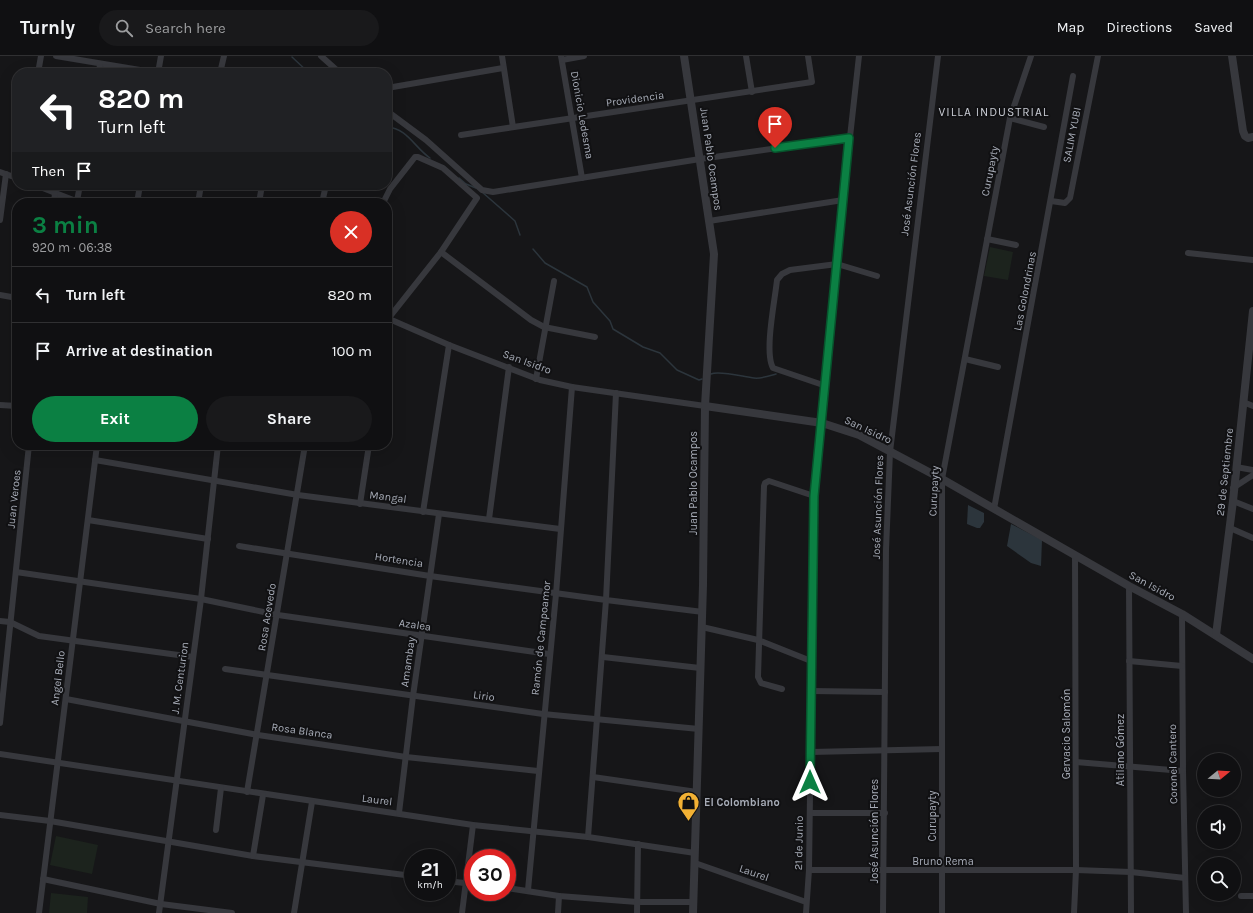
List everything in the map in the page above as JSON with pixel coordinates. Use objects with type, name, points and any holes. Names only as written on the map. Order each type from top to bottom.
[{"type":"street","points":[[39,68],[41,56]]},
{"type":"street","points":[[56,56],[126,68]]},
{"type":"street","points":[[159,68],[161,56]]},
{"type":"street","points":[[221,68],[224,56]]},
{"type":"street","points":[[321,56],[334,68]]},
{"type":"street","points":[[502,56],[513,127]]},
{"type":"street","points":[[562,58],[584,56]]},
{"type":"street","name":"Juan Pablo Ocampos","points":[[684,56],[714,254],[705,406],[702,627],[693,913]]},
{"type":"street","points":[[746,56],[752,92]]},
{"type":"street","name":"Providencia","points":[[461,135],[812,82],[808,56]]},
{"type":"street","name":"21 de Junio","points":[[806,913],[809,870],[814,496],[826,386],[849,138],[859,56]]},
{"type":"street","name":"José Asunción Flores","points":[[883,913],[885,871],[886,550],[890,452],[938,56]]},
{"type":"street","name":"Curupayty","points":[[942,913],[942,479],[1010,118],[1030,56]]},
{"type":"street","name":"SALIM YUBI","points":[[1051,201],[1065,203],[1070,198],[1098,56]]},
{"type":"street","points":[[1232,56],[1243,131],[1245,136],[1248,138],[1253,137]]},
{"type":"street","name":"Dionicio Ledesma","points":[[562,58],[582,178]]},
{"type":"street","points":[[100,64],[100,68]]},
{"type":"street","points":[[392,87],[503,68]]},
{"type":"street","name":"Las Golondrinas","points":[[994,508],[1073,76]]},
{"type":"street","points":[[392,115],[426,140],[485,192],[527,188],[700,159],[849,138]]},
{"type":"street","points":[[1010,118],[1044,127]]},
{"type":"street","points":[[392,186],[415,157],[418,157],[443,168],[476,196],[477,201],[441,252],[392,313]]},
{"type":"street","points":[[0,220],[3,173]]},
{"type":"street","points":[[48,190],[68,198]]},
{"type":"street","points":[[54,198],[55,193]]},
{"type":"street","points":[[709,221],[843,200]]},
{"type":"street","points":[[987,239],[1016,245]]},
{"type":"street","points":[[441,252],[531,320],[544,327],[595,337]]},
{"type":"street","points":[[1188,253],[1253,260]]},
{"type":"street","points":[[826,386],[773,368],[769,359],[769,351],[777,280],[782,274],[790,270],[837,264],[877,276]]},
{"type":"street","points":[[536,379],[544,327],[554,281]]},
{"type":"street","points":[[0,295],[12,297]]},
{"type":"street","name":"29 de Septiembre","points":[[1216,635],[1230,528],[1243,402],[1250,367],[1253,312]]},
{"type":"street","name":"San Isidro","points":[[392,320],[449,345],[509,367],[536,379],[572,387],[822,423],[859,435],[942,479],[1129,586],[1182,614],[1253,659]]},
{"type":"street","points":[[423,512],[449,345]]},
{"type":"street","points":[[965,359],[998,367]]},
{"type":"street","points":[[489,519],[509,367]]},
{"type":"street","name":"Ramón de Campoamor","points":[[528,890],[543,714],[556,594],[572,387]]},
{"type":"street","points":[[588,837],[603,657],[616,393]]},
{"type":"street","points":[[1243,402],[1253,406]]},
{"type":"street","points":[[0,405],[12,406]]},
{"type":"street","name":"Juan Veroes","points":[[0,723],[28,450]]},
{"type":"street","name":"Angel Bello","points":[[39,913],[96,450]]},
{"type":"street","name":"J. M. Centurion","points":[[160,913],[201,599],[217,450]]},
{"type":"street","name":"Rosa Acevedo","points":[[247,792],[258,735],[304,450]]},
{"type":"street","points":[[360,504],[368,450]]},
{"type":"street","name":"Mangal","points":[[95,460],[298,495],[560,529]]},
{"type":"street","points":[[1236,467],[1253,470]]},
{"type":"street","points":[[1233,488],[1253,475]]},
{"type":"street","points":[[782,689],[759,681],[758,640],[764,486],[765,483],[769,481],[814,496]]},
{"type":"street","points":[[1233,501],[1253,509]]},
{"type":"street","name":"Amambay","points":[[399,813],[413,696],[439,514]]},
{"type":"street","points":[[88,520],[208,539]]},
{"type":"street","points":[[1230,528],[1253,538]]},
{"type":"street","name":"Hortencia","points":[[239,546],[556,594],[702,612]]},
{"type":"street","name":"Gervacio Salomón","points":[[1074,913],[1076,870],[1075,555]]},
{"type":"street","name":"Azalea","points":[[16,572],[80,580],[201,599],[278,615],[549,654]]},
{"type":"street","name":"Atilano Gómez","points":[[1129,586],[1131,913]]},
{"type":"street","name":"Coronel Cantero","points":[[1182,614],[1186,913]]},
{"type":"street","points":[[0,621],[10,622],[39,636],[193,657]]},
{"type":"street","points":[[702,627],[758,640],[811,661]]},
{"type":"street","points":[[603,657],[700,668]]},
{"type":"street","points":[[1129,662],[1182,666]]},
{"type":"street","name":"Lirio","points":[[225,669],[543,714],[598,718],[699,729]]},
{"type":"street","points":[[811,691],[885,692]]},
{"type":"street","name":"Rosa Blanca","points":[[66,699],[184,723],[258,735],[406,757],[538,771]]},
{"type":"street","points":[[810,752],[942,750]]},
{"type":"street","name":"Laurel","points":[[0,754],[263,795],[399,813],[473,825],[588,837],[695,853]]},
{"type":"street","points":[[1076,762],[1183,771]]},
{"type":"street","points":[[593,778],[697,792]]},
{"type":"street","points":[[216,830],[221,788]]},
{"type":"street","points":[[253,856],[263,795]]},
{"type":"street","points":[[294,913],[312,802]]},
{"type":"street","points":[[810,813],[885,813]]},
{"type":"street","points":[[0,815],[50,821],[253,856],[404,875]]},
{"type":"street","points":[[470,849],[473,825]]},
{"type":"street","points":[[637,913],[638,844]]},
{"type":"street","name":"Laurel","points":[[695,863],[806,902]]},
{"type":"street","name":"Bruno Rema","points":[[809,870],[1076,870],[1131,872],[1185,878]]},
{"type":"street","points":[[43,879],[161,904],[232,913]]},
{"type":"street","points":[[516,889],[559,896],[637,902],[694,902]]},
{"type":"street","points":[[558,913],[559,896]]},
{"type":"street","points":[[1241,896],[1253,896]]},
{"type":"street","points":[[462,913],[464,898]]},
{"type":"shaded area","points":[[990,247],[1013,252],[1008,280],[984,276]]},
{"type":"shaded area","points":[[968,505],[984,513],[984,522],[980,528],[967,524]]},
{"type":"shaded area","points":[[1011,524],[1042,540],[1041,566],[1031,563],[1007,546]]},
{"type":"shaded area","points":[[56,836],[98,845],[92,874],[50,865]]},
{"type":"shaded area","points":[[51,893],[88,897],[87,913],[49,913]]},
{"type":"waterway","points":[[292,57],[304,68]]},
{"type":"waterway","points":[[392,128],[400,131],[430,158]]},
{"type":"waterway","points":[[459,178],[466,184],[476,188]]},
{"type":"waterway","points":[[482,192],[515,221],[520,235]]},
{"type":"waterway","points":[[533,249],[545,263],[587,287],[593,302],[610,321],[613,329],[643,347],[660,353],[677,370],[699,380],[702,379]]},
{"type":"waterway","points":[[711,374],[725,373],[757,378],[776,374]]},
{"type":"place","name":"El Colombiano","points":[[689,822]]},
{"type":"district","name":"VILLA INDUSTRIAL","points":[[994,112]]},
{"type":"route","points":[[775,148],[849,138],[814,496],[810,782]]}]
